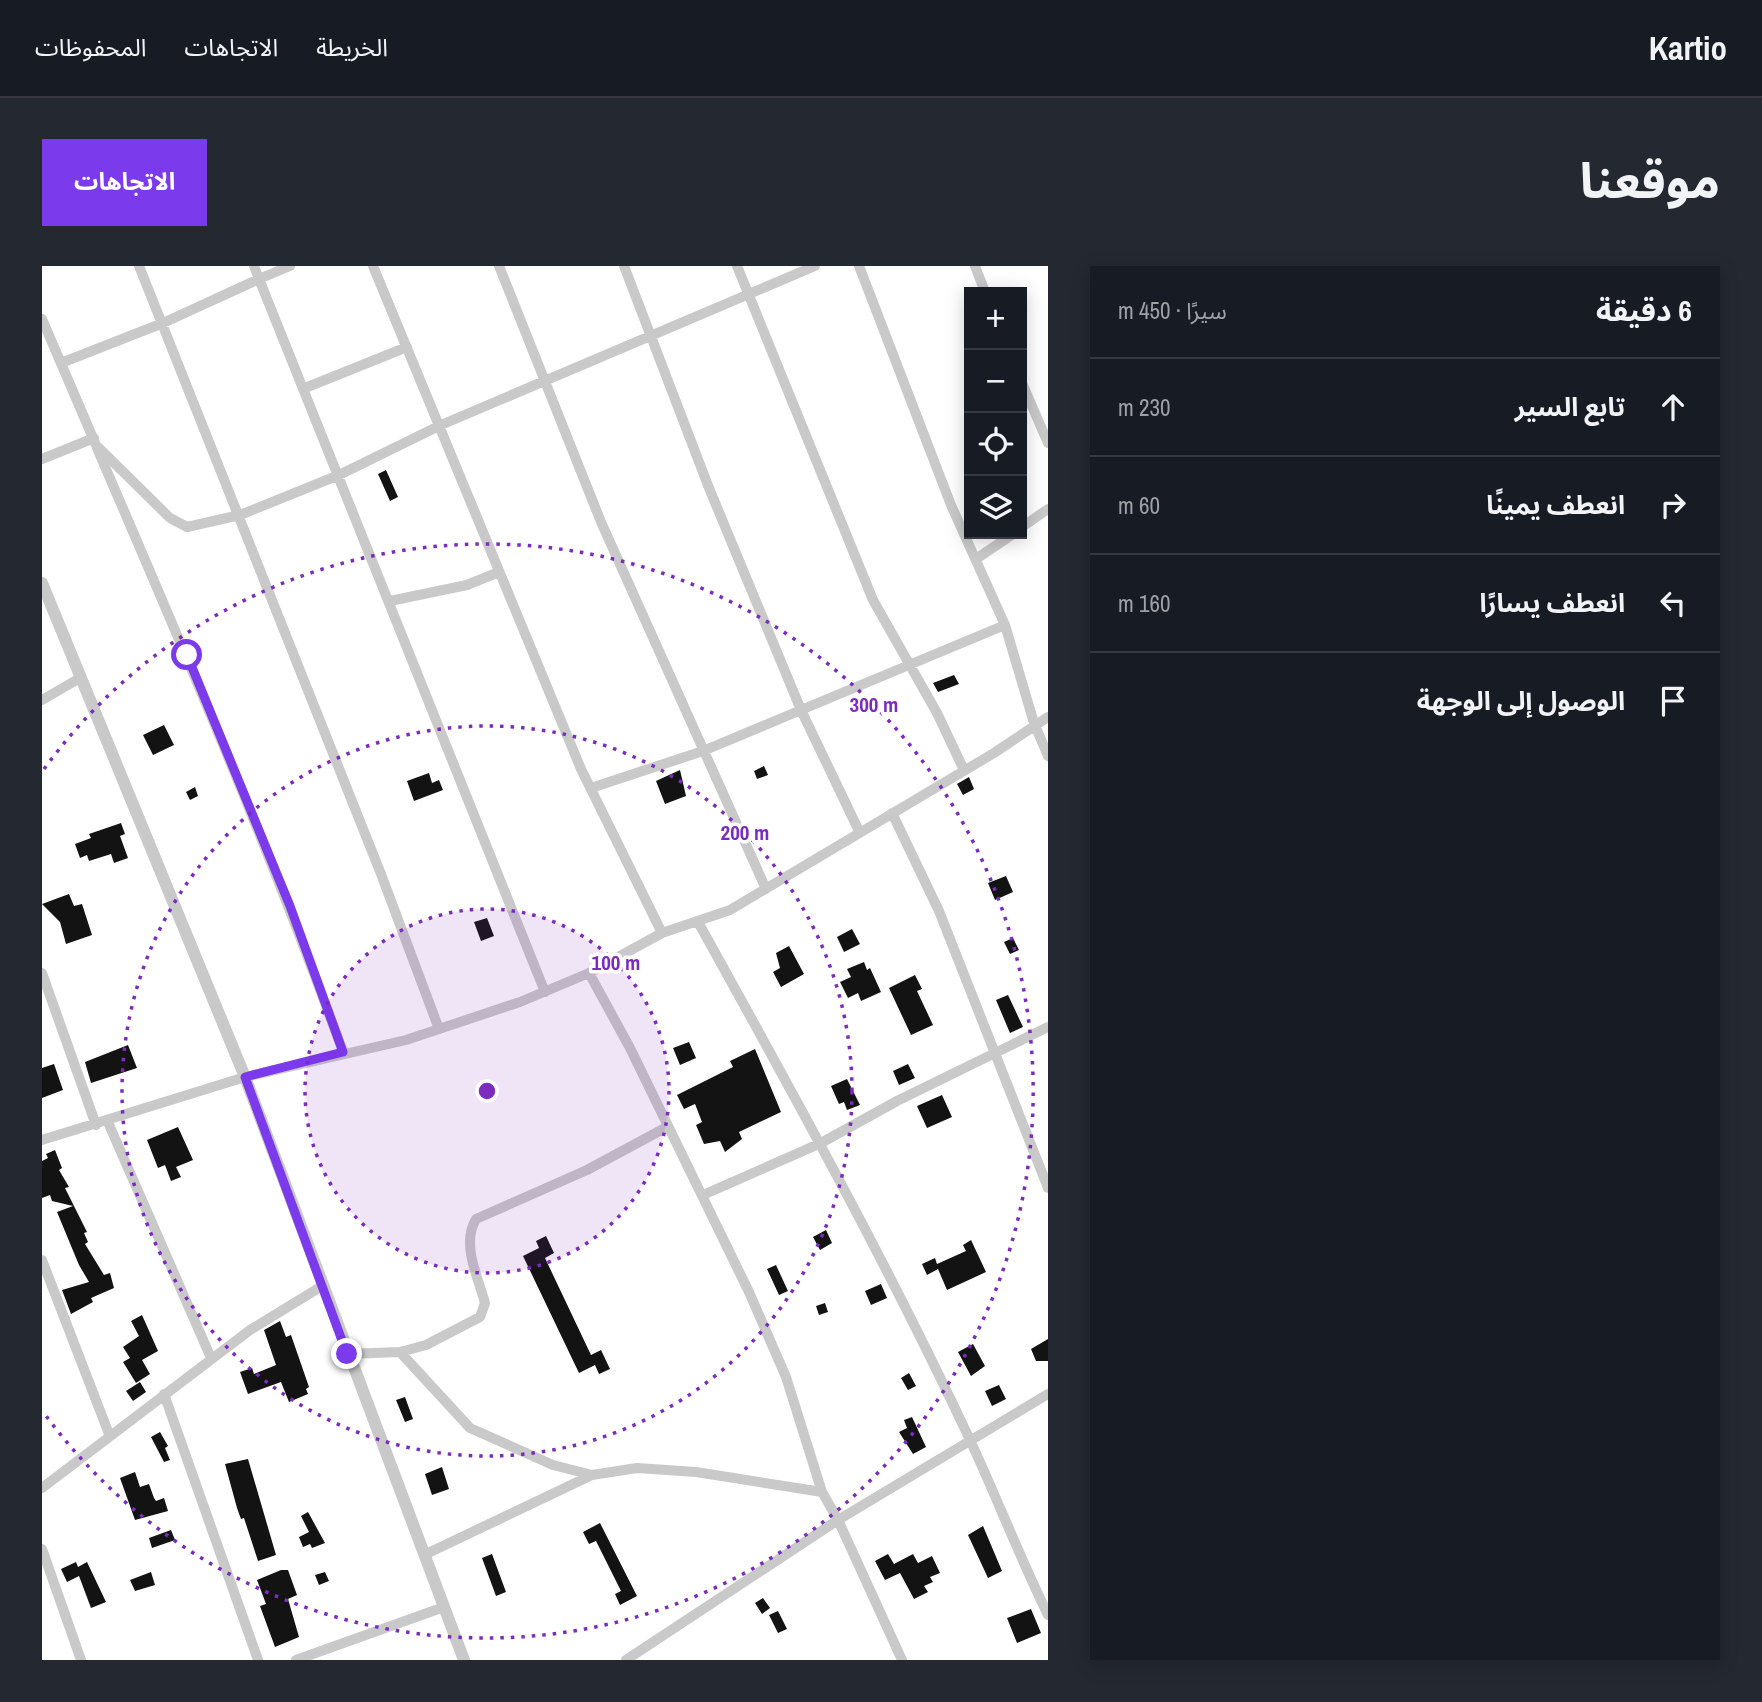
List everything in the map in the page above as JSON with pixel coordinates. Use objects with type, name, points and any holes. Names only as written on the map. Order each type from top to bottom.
[{"type":"street","points":[[139,266],[240,515],[439,1029]]},
{"type":"street","points":[[254,266],[545,992]]},
{"type":"street","points":[[61,363],[163,323],[290,266]]},
{"type":"street","points":[[373,266],[591,788],[662,933]]},
{"type":"street","points":[[499,266],[601,522],[766,889]]},
{"type":"street","points":[[624,266],[709,488],[801,710],[859,831]]},
{"type":"street","points":[[737,266],[873,600],[937,713],[964,770]]},
{"type":"street","points":[[95,442],[178,524],[187,527],[240,515],[339,475],[441,425],[545,380],[816,266]]},
{"type":"street","points":[[859,266],[951,505],[1005,625],[1034,723],[1048,756]]},
{"type":"street","points":[[975,266],[983,287]]},
{"type":"street","points":[[42,319],[239,780],[290,906],[343,1052]]},
{"type":"street","points":[[305,388],[407,347]]},
{"type":"street","points":[[1027,395],[1048,443]]},
{"type":"street","points":[[42,459],[95,442]]},
{"type":"street","points":[[1027,524],[1048,509]]},
{"type":"street","points":[[976,559],[1006,539]]},
{"type":"street","points":[[390,601],[467,585],[499,572]]},
{"type":"street","points":[[42,583],[245,1077],[464,1660]]},
{"type":"street","points":[[591,788],[703,751],[1005,625]]},
{"type":"street","points":[[42,700],[80,678]]},
{"type":"street","points":[[42,1140],[245,1077],[343,1052],[406,1040],[545,992],[589,973],[662,933],[730,910],[1015,739],[1034,723],[1048,716]]},
{"type":"street","points":[[892,813],[939,911],[1048,1188]]},
{"type":"street","points":[[698,922],[821,1143],[970,1440],[1048,1615]]},
{"type":"street","points":[[42,973],[101,1123],[211,1358]]},
{"type":"street","points":[[589,973],[630,1048],[703,1195],[786,1377],[822,1492],[838,1520],[902,1660]]},
{"type":"street","points":[[703,1195],[821,1143],[897,1101],[1048,1027]]},
{"type":"street","points":[[347,1354],[400,1352],[426,1345],[480,1317],[485,1303],[470,1247],[469,1232],[476,1219],[587,1170],[667,1127]]},
{"type":"street","points":[[42,1260],[109,1434]]},
{"type":"street","points":[[42,1488],[211,1358],[250,1330],[322,1286]]},
{"type":"street","points":[[400,1352],[470,1428],[553,1465],[592,1475]]},
{"type":"street","points":[[164,1394],[258,1660]]},
{"type":"street","points":[[626,1660],[838,1520],[1048,1394]]},
{"type":"street","points":[[424,1555],[592,1475],[638,1468],[696,1472],[822,1492]]},
{"type":"street","points":[[42,1549],[81,1660]]},
{"type":"street","points":[[296,1660],[444,1607]]},
{"type":"building","points":[[386,470],[398,497],[390,501],[378,474]]},
{"type":"building","points":[[954,675],[959,684],[938,692],[933,683]]},
{"type":"building","points":[[164,725],[174,745],[153,755],[143,735]]},
{"type":"building","points":[[764,766],[768,775],[757,779],[754,771]]},
{"type":"building","points":[[680,770],[686,796],[665,804],[656,781]]},
{"type":"building","points":[[429,773],[432,783],[439,780],[443,790],[414,801],[407,781]]},
{"type":"building","points":[[969,777],[974,789],[963,795],[957,784]]},
{"type":"building","points":[[195,787],[198,796],[190,800],[186,792]]},
{"type":"building","points":[[121,823],[125,834],[120,836],[128,858],[114,863],[111,854],[89,861],[87,855],[80,858],[75,844],[91,838],[89,834]]},
{"type":"building","points":[[1006,876],[1013,892],[995,900],[988,883]]},
{"type":"building","points":[[69,894],[74,906],[82,904],[92,935],[66,944],[60,922],[42,904]]},
{"type":"building","points":[[487,918],[494,936],[481,941],[474,922]]},
{"type":"building","points":[[852,929],[860,944],[844,952],[837,937]]},
{"type":"building","points":[[1013,938],[1019,950],[1010,954],[1004,942]]},
{"type":"building","points":[[789,946],[804,974],[781,987],[773,972],[780,968],[776,953]]},
{"type":"building","points":[[864,962],[867,970],[870,968],[881,992],[861,1001],[858,993],[848,998],[840,982],[851,977],[847,969]]},
{"type":"building","points":[[915,975],[922,989],[917,991],[933,1025],[911,1035],[889,988]]},
{"type":"building","points":[[1008,995],[1023,1027],[1010,1033],[996,1000]]},
{"type":"building","points":[[689,1042],[696,1058],[680,1065],[673,1048]]},
{"type":"building","points":[[128,1045],[137,1068],[91,1083],[85,1062]]},
{"type":"building","points":[[755,1049],[781,1112],[739,1132],[742,1139],[725,1152],[720,1141],[704,1144],[696,1125],[702,1122],[695,1104],[684,1109],[677,1095],[733,1067],[730,1061]]},
{"type":"building","points":[[54,1064],[63,1090],[42,1098],[42,1068]]},
{"type":"building","points":[[908,1064],[915,1078],[899,1085],[893,1071]]},
{"type":"building","points":[[847,1079],[860,1105],[847,1110],[844,1102],[839,1104],[831,1086]]},
{"type":"building","points":[[942,1095],[952,1117],[927,1128],[917,1106]]},
{"type":"building","points":[[178,1127],[193,1160],[176,1167],[181,1177],[171,1181],[165,1165],[158,1168],[147,1140]]},
{"type":"building","points":[[55,1150],[62,1168],[59,1170],[69,1187],[65,1188],[87,1232],[84,1233],[88,1242],[85,1244],[104,1275],[110,1273],[114,1288],[91,1298],[93,1302],[71,1314],[62,1290],[89,1282],[57,1212],[73,1206],[52,1201],[50,1195],[42,1198],[42,1161],[48,1158],[46,1154]]},
{"type":"building","points":[[826,1230],[832,1243],[820,1250],[813,1237]]},
{"type":"building","points":[[546,1236],[554,1253],[545,1258],[591,1355],[601,1350],[610,1369],[599,1374],[595,1365],[579,1373],[523,1256],[539,1248],[536,1241]]},
{"type":"building","points":[[971,1240],[986,1272],[947,1290],[938,1269],[927,1275],[922,1264],[935,1258],[937,1264],[966,1251],[963,1245]]},
{"type":"building","points":[[776,1265],[788,1291],[779,1295],[767,1269]]},
{"type":"building","points":[[881,1284],[887,1298],[871,1305],[865,1291]]},
{"type":"building","points":[[825,1303],[828,1312],[819,1315],[816,1306]]},
{"type":"building","points":[[142,1315],[158,1351],[142,1360],[150,1374],[136,1383],[123,1362],[130,1358],[123,1347],[139,1336],[131,1321]]},
{"type":"building","points":[[280,1321],[286,1337],[291,1335],[309,1387],[306,1389],[308,1394],[289,1402],[281,1382],[248,1394],[240,1372],[252,1368],[254,1374],[276,1365],[264,1330]]},
{"type":"building","points":[[1048,1339],[1048,1361],[1036,1361],[1031,1349]]},
{"type":"building","points":[[973,1344],[985,1366],[971,1376],[958,1352]]},
{"type":"building","points":[[909,1373],[916,1386],[908,1390],[901,1378]]},
{"type":"building","points":[[140,1382],[146,1392],[133,1401],[126,1391]]},
{"type":"building","points":[[999,1385],[1006,1399],[992,1406],[985,1391]]},
{"type":"building","points":[[405,1397],[413,1419],[405,1422],[396,1400]]},
{"type":"building","points":[[912,1417],[926,1447],[913,1454],[899,1432],[907,1428],[904,1420]]},
{"type":"building","points":[[160,1432],[168,1446],[165,1448],[170,1460],[164,1462],[151,1437]]},
{"type":"building","points":[[248,1459],[276,1555],[258,1561],[244,1518],[241,1519],[237,1508],[225,1464]]},
{"type":"building","points":[[442,1467],[449,1489],[432,1495],[425,1474]]},
{"type":"building","points":[[135,1472],[140,1487],[149,1484],[156,1501],[164,1498],[168,1511],[135,1520],[120,1478]]},
{"type":"building","points":[[308,1512],[325,1543],[312,1548],[310,1544],[303,1547],[299,1537],[309,1532],[301,1516]]},
{"type":"building","points":[[600,1523],[637,1596],[620,1605],[615,1594],[621,1591],[596,1541],[589,1544],[583,1532]]},
{"type":"building","points":[[983,1526],[1002,1571],[988,1578],[968,1535]]},
{"type":"building","points":[[171,1530],[175,1540],[152,1548],[149,1538]]},
{"type":"building","points":[[492,1554],[506,1592],[496,1596],[482,1558]]},
{"type":"building","points":[[888,1554],[894,1564],[913,1554],[918,1563],[932,1556],[940,1573],[930,1577],[933,1582],[924,1586],[928,1592],[914,1599],[900,1573],[885,1580],[875,1561]]},
{"type":"building","points":[[76,1562],[78,1567],[87,1562],[106,1602],[91,1608],[79,1576],[67,1582],[61,1569]]},
{"type":"building","points":[[281,1570],[288,1570],[297,1595],[288,1599],[299,1637],[275,1647],[260,1606],[266,1604],[257,1580]]},
{"type":"building","points":[[151,1572],[155,1585],[135,1591],[130,1580]]},
{"type":"building","points":[[325,1572],[329,1581],[319,1585],[315,1575]]},
{"type":"building","points":[[763,1598],[770,1608],[762,1614],[755,1603]]},
{"type":"building","points":[[1031,1609],[1041,1633],[1017,1643],[1007,1618]]},
{"type":"building","points":[[778,1611],[787,1629],[778,1633],[769,1615]]},
{"type":"route","points":[[187,655],[290,906],[343,1052],[245,1077],[347,1354]]}]
